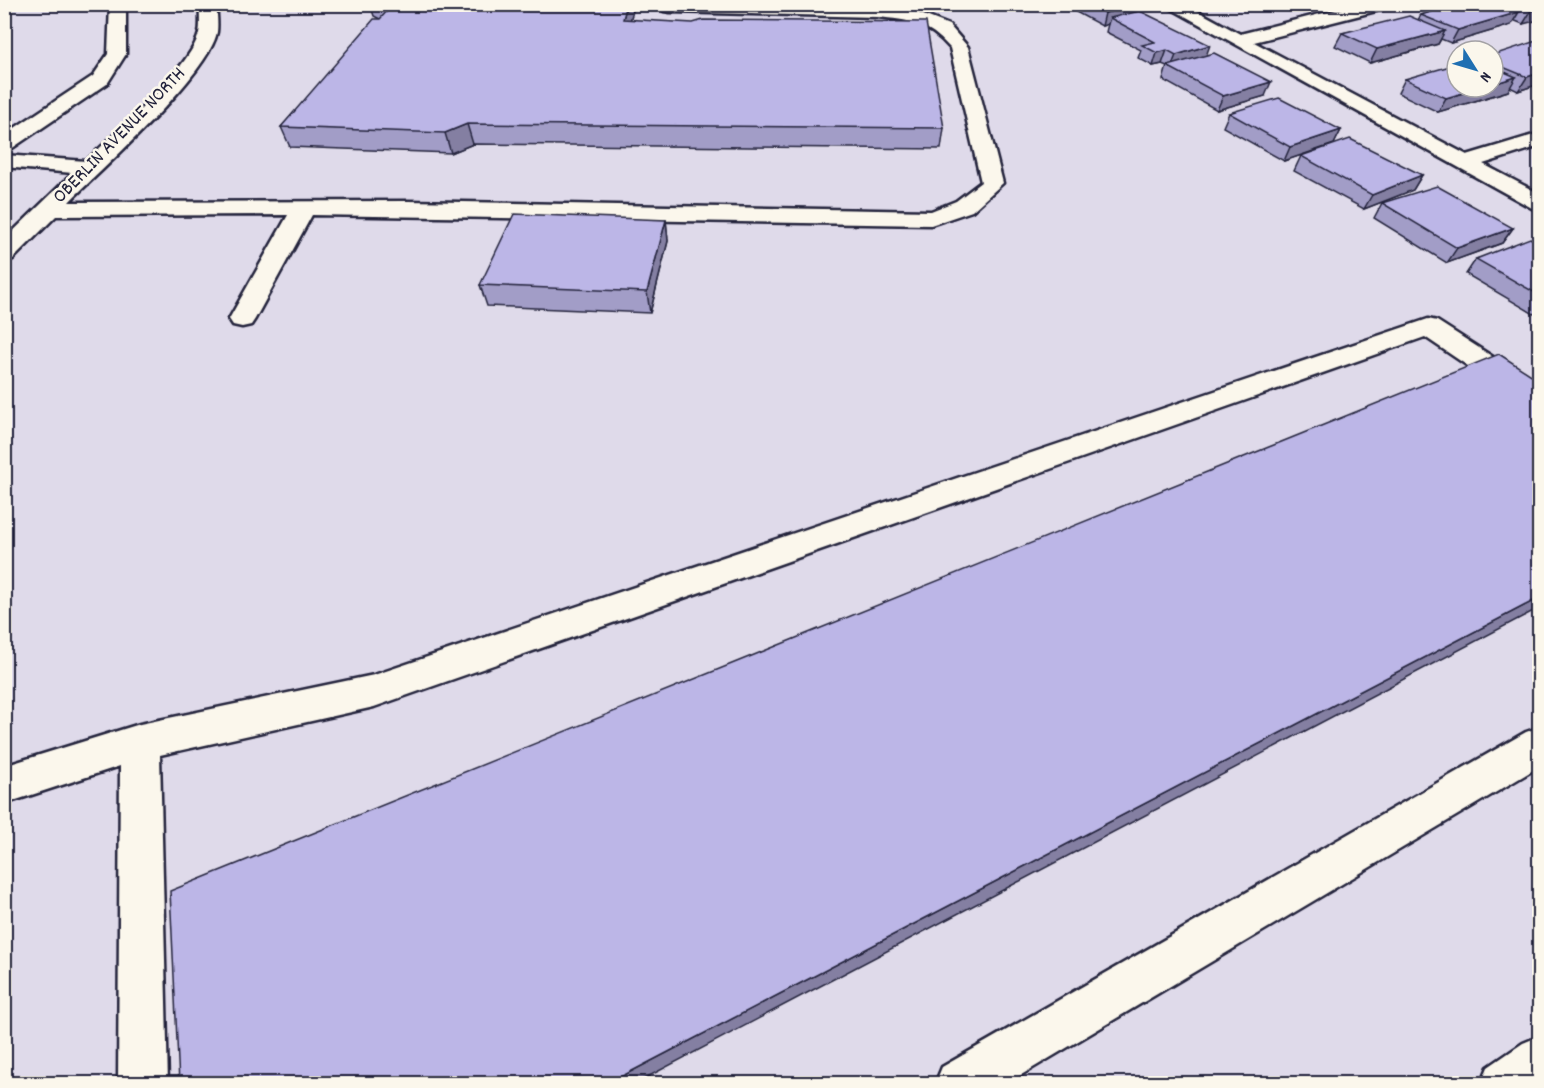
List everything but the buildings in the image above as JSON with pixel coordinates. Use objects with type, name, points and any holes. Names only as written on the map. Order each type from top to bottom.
[{"type":"street","points":[[4,145],[100,80],[117,54],[118,4]]},
{"type":"street","name":"OBERLIN AVENUE NORTH","points":[[5,252],[175,85],[197,55],[208,33],[208,4]]},
{"type":"street","points":[[49,209],[304,208],[931,218],[957,212],[976,199],[992,183],[959,47],[943,29],[926,21],[897,14],[670,7],[671,4]]},
{"type":"street","points":[[1171,4],[1539,203]]},
{"type":"street","points":[[1239,40],[1382,4]]},
{"type":"street","points":[[1466,162],[1539,139]]},
{"type":"street","points":[[4,161],[91,168]]},
{"type":"street","points":[[242,319],[304,208]]},
{"type":"street","points":[[4,785],[140,742],[374,691],[1428,327],[1539,401]]},
{"type":"street","points":[[140,742],[143,1083]]},
{"type":"street","points":[[959,1083],[1539,745]]},
{"type":"street","points":[[1505,1083],[1539,1060]]},
{"type":"shaded area","points":[[5,5],[1539,5],[1539,1083],[5,1084]]}]
